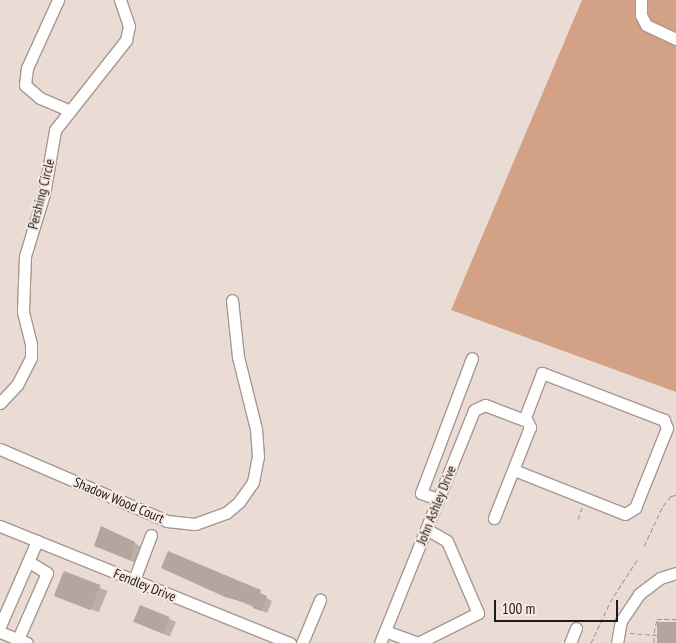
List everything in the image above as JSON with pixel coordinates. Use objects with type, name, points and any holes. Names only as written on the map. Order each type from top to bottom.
[{"type":"street","points":[[58,0],[27,68],[25,85],[40,98],[68,110]]},
{"type":"street","name":"Pershing Circle","points":[[0,403],[17,385],[31,357],[31,344],[23,312],[25,256],[44,194],[55,130],[68,110],[126,40],[129,26],[120,0]]},
{"type":"street","points":[[641,0],[641,15],[646,25],[676,39]]},
{"type":"street","name":"Shadow Wood Court","points":[[0,449],[167,521],[195,524],[226,513],[239,502],[253,482],[258,457],[256,429],[238,357],[232,300]]},
{"type":"street","points":[[438,499],[421,493],[472,358]]},
{"type":"street","points":[[494,518],[514,470],[530,433],[530,427],[521,418],[542,373],[664,420],[667,428],[632,512],[625,514],[514,470]]},
{"type":"street","name":"John Ashley Drive","points":[[380,643],[474,410],[482,405],[521,418]]},
{"type":"street","points":[[444,431],[463,438]]},
{"type":"street","name":"Fendley Drive","points":[[0,526],[290,643]]},
{"type":"street","points":[[385,631],[420,642],[475,616],[478,609],[447,541],[426,529]]},
{"type":"street","points":[[134,580],[151,535]]},
{"type":"street","points":[[0,626],[37,541]]},
{"type":"street","points":[[0,632],[23,641],[47,574],[28,561]]},
{"type":"street","points":[[618,637],[621,621],[639,594],[660,578],[676,573]]},
{"type":"street","points":[[302,643],[320,600]]},
{"type":"street","points":[[570,643],[576,628]]},
{"type":"path","points":[[644,546],[663,506],[671,496],[676,495]]},
{"type":"path","points":[[578,519],[586,498]]},
{"type":"path","points":[[591,643],[610,602],[637,560]]},
{"type":"path","points":[[654,643],[657,619],[676,619]]},
{"type":"path","points":[[618,637],[655,634]]},
{"type":"shaded area","points":[[582,0],[676,0],[676,392],[451,310]]},
{"type":"building","points":[[101,526],[135,542],[130,560],[94,546]]},
{"type":"building","points":[[168,551],[261,590],[260,593],[267,596],[261,611],[253,608],[254,605],[225,597],[161,568]]},
{"type":"building","points":[[64,571],[100,585],[91,610],[54,596]]},
{"type":"building","points":[[140,605],[170,617],[163,634],[133,622]]},
{"type":"building","points":[[657,622],[676,622],[676,643],[657,643]]}]
